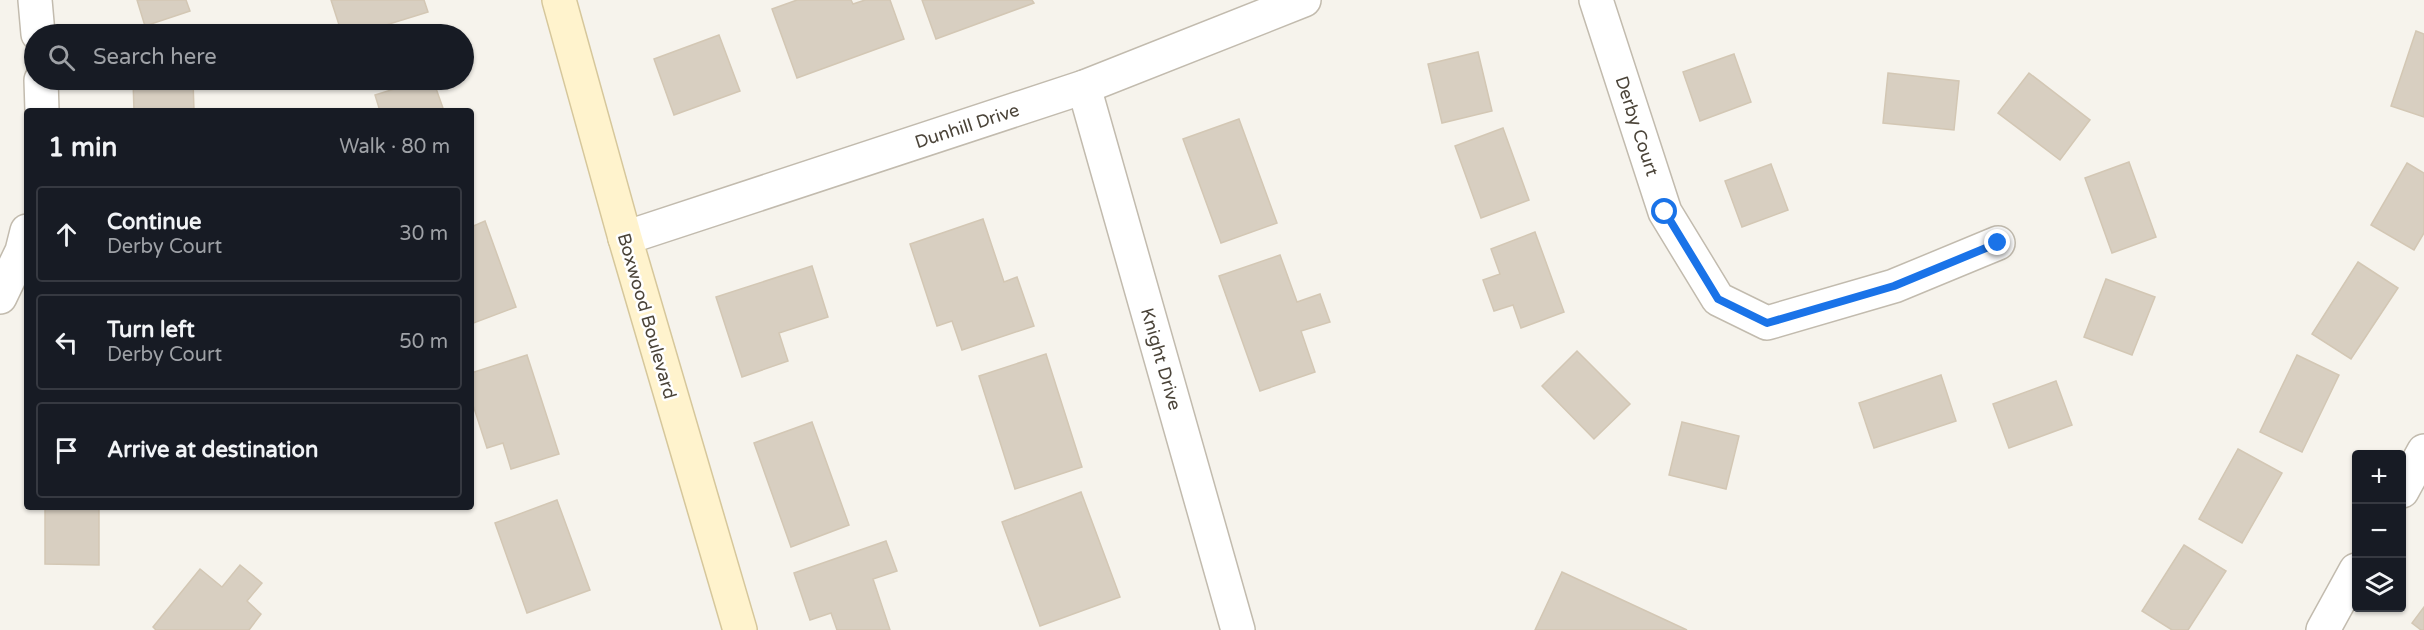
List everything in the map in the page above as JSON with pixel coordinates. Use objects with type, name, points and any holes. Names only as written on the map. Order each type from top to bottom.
[{"type":"street","points":[[34,0],[37,24]]},
{"type":"street","name":"Boxwood Boulevard","points":[[559,0],[624,238],[740,630]]},
{"type":"street","name":"Dunhill Drive","points":[[624,238],[1084,87],[1304,0]]},
{"type":"street","name":"Derby Court","points":[[1596,0],[1665,212],[1718,299],[1767,323],[1894,286],[1998,243]]},
{"type":"street","name":"Knight Drive","points":[[1084,87],[1238,630]]},
{"type":"street","points":[[41,90],[42,108]]},
{"type":"street","points":[[0,297],[24,243]]},
{"type":"street","points":[[2406,484],[2424,451]]},
{"type":"street","points":[[2323,630],[2352,577]]},
{"type":"building","points":[[137,0],[186,0],[190,11],[151,24],[144,24]]},
{"type":"building","points":[[331,0],[424,0],[428,12],[389,24],[339,24]]},
{"type":"building","points":[[797,0],[851,0],[853,4],[865,0],[890,0],[904,39],[797,78],[772,9]]},
{"type":"building","points":[[922,0],[1032,0],[1034,3],[936,39]]},
{"type":"building","points":[[2416,31],[2424,34],[2424,117],[2391,106]]},
{"type":"building","points":[[719,35],[740,91],[674,115],[654,59]]},
{"type":"building","points":[[1478,52],[1492,111],[1442,123],[1428,64]]},
{"type":"building","points":[[1734,54],[1751,102],[1700,121],[1683,72]]},
{"type":"building","points":[[1888,73],[1959,81],[1954,130],[1883,123]]},
{"type":"building","points":[[2029,73],[2090,120],[2060,160],[1998,113]]},
{"type":"building","points":[[133,90],[193,90],[194,108],[134,108]]},
{"type":"building","points":[[391,90],[437,90],[443,108],[379,108],[375,95]]},
{"type":"building","points":[[1239,119],[1277,223],[1221,243],[1183,139]]},
{"type":"building","points":[[1503,128],[1529,200],[1481,218],[1455,146]]},
{"type":"building","points":[[2129,162],[2156,237],[2112,253],[2085,178]]},
{"type":"building","points":[[2407,163],[2424,173],[2424,233],[2414,250],[2371,225]]},
{"type":"building","points":[[1771,164],[1788,210],[1742,227],[1725,181]]},
{"type":"building","points":[[983,219],[1004,282],[1017,277],[1034,326],[962,350],[952,321],[937,326],[910,244]]},
{"type":"building","points":[[485,221],[516,307],[474,323],[474,226]]},
{"type":"building","points":[[1535,232],[1564,312],[1521,328],[1513,305],[1494,311],[1483,280],[1500,274],[1491,249]]},
{"type":"building","points":[[1280,255],[1297,302],[1320,294],[1330,322],[1301,331],[1315,372],[1260,391],[1219,276]]},
{"type":"building","points":[[2358,262],[2398,288],[2351,359],[2312,334]]},
{"type":"building","points":[[812,266],[828,317],[779,333],[788,361],[742,377],[716,297]]},
{"type":"building","points":[[2106,279],[2155,297],[2132,355],[2084,337]]},
{"type":"building","points":[[1577,351],[1630,404],[1594,439],[1542,386]]},
{"type":"building","points":[[1046,354],[1082,467],[1015,489],[979,376]]},
{"type":"building","points":[[527,355],[559,454],[511,469],[503,443],[487,448],[474,408],[474,372]]},
{"type":"building","points":[[2297,355],[2339,375],[2302,452],[2260,432]]},
{"type":"building","points":[[1941,375],[1956,421],[1874,448],[1859,403]]},
{"type":"building","points":[[2056,381],[2072,425],[2009,448],[1993,404]]},
{"type":"building","points":[[812,422],[849,525],[791,547],[754,443]]},
{"type":"building","points":[[1682,422],[1739,436],[1726,489],[1669,475]]},
{"type":"building","points":[[2238,449],[2282,473],[2242,543],[2199,519]]},
{"type":"building","points":[[1081,492],[1120,597],[1040,626],[1002,522]]},
{"type":"building","points":[[557,500],[590,590],[527,613],[495,523]]},
{"type":"building","points":[[45,510],[99,510],[99,565],[45,564]]},
{"type":"building","points":[[886,541],[897,571],[873,579],[890,630],[837,630],[831,613],[810,620],[794,573]]},
{"type":"building","points":[[2184,545],[2226,571],[2188,630],[2172,630],[2142,611]]},
{"type":"building","points":[[240,565],[262,583],[247,601],[261,614],[249,630],[156,630],[153,627],[200,569],[222,587]]},
{"type":"building","points":[[1562,572],[1687,630],[1535,630]]},
{"type":"building","points":[[2424,607],[2424,630],[2421,630],[2412,623]]},
{"type":"route","points":[[1665,212],[1718,299],[1767,323],[1894,286],[1998,243]]}]
